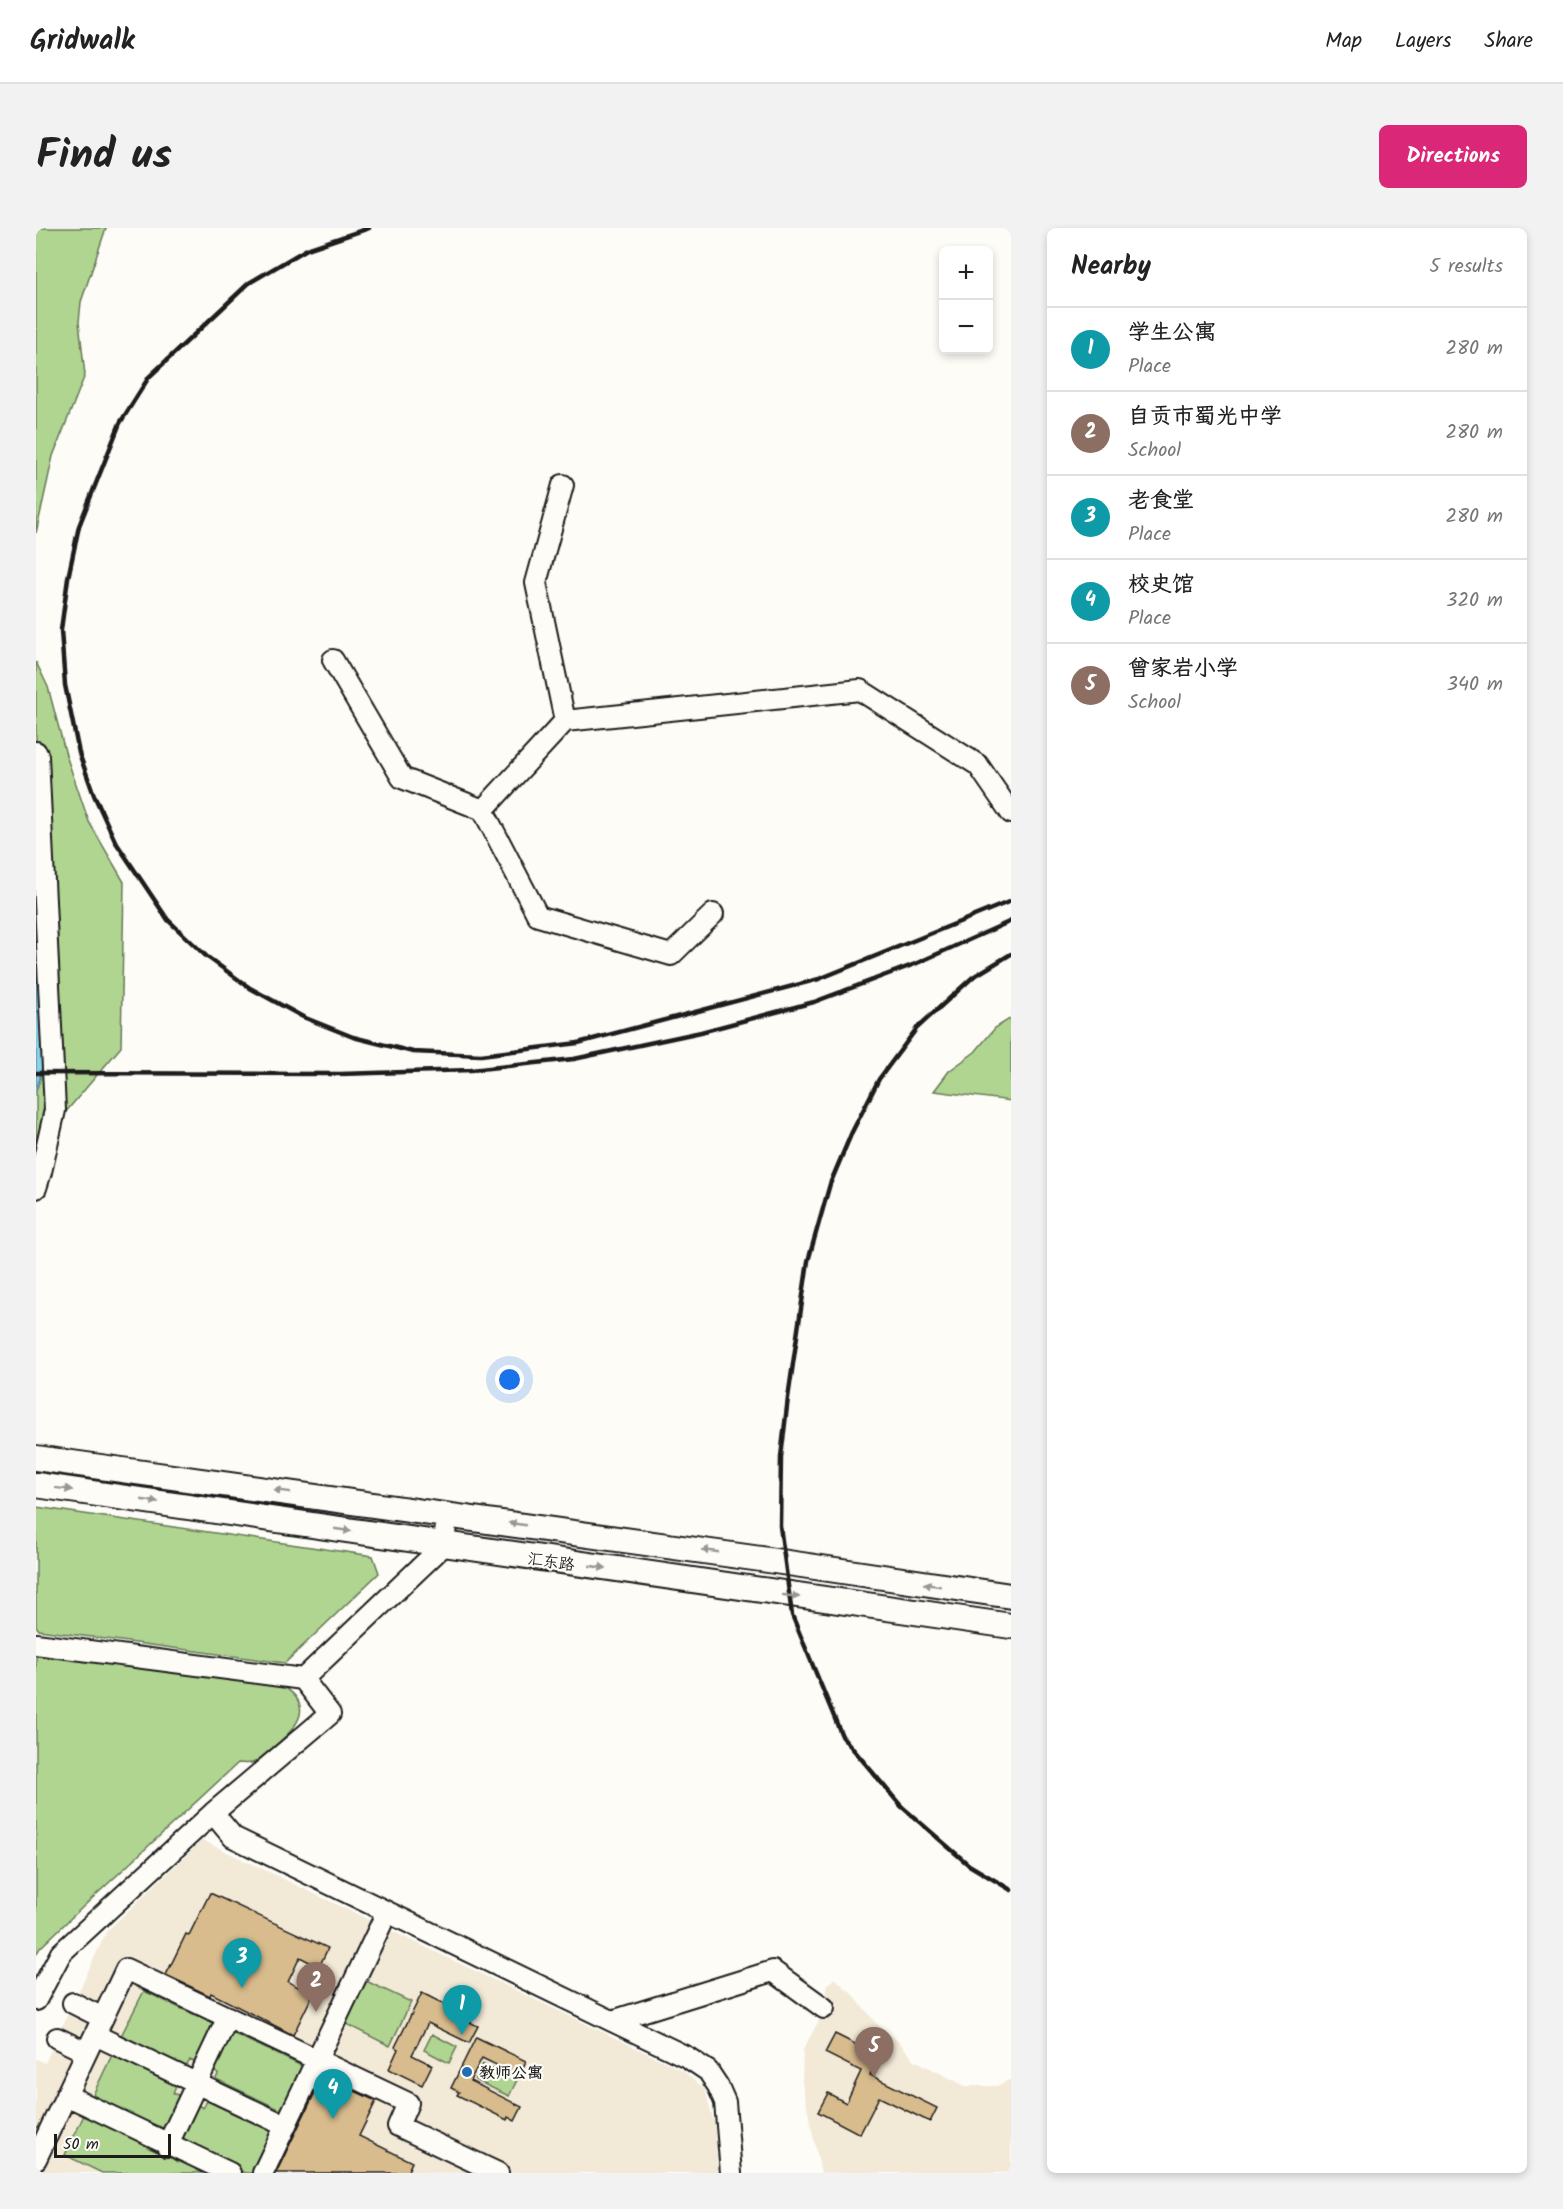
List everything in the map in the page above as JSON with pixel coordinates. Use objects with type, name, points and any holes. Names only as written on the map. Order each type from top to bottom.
[{"type":"main road","name":"汇东路","points":[[36,1458],[447,1514],[971,1591]]},
{"type":"main road","name":"汇东路","points":[[36,1485],[1011,1626]]},
{"type":"main road","points":[[971,1591],[1011,1586]]},
{"type":"main road","points":[[971,1591],[1011,1596]]},
{"type":"street","points":[[562,485],[536,583],[565,721]]},
{"type":"street","points":[[333,660],[402,778],[483,810],[537,916],[671,955],[713,914]]},
{"type":"street","points":[[483,810],[565,721],[861,690],[978,765],[1011,813]]},
{"type":"street","points":[[36,752],[55,1110],[36,1188]]},
{"type":"street","points":[[303,1679],[444,1545],[447,1514]]},
{"type":"street","points":[[36,1644],[303,1679],[330,1714],[213,1813],[61,1953],[36,2000]]},
{"type":"street","points":[[213,1813],[233,1837],[687,2057],[708,2071],[725,2102],[731,2173]]},
{"type":"street","points":[[263,2173],[387,1912]]},
{"type":"street","points":[[36,2158],[126,1969],[408,2103],[398,2126],[498,2173]]},
{"type":"street","points":[[612,2021],[773,1971],[824,2008]]},
{"type":"street","points":[[74,2003],[95,2035]]},
{"type":"street","points":[[167,2146],[228,2017]]},
{"type":"street","points":[[57,2038],[95,2035],[286,2126]]},
{"type":"street","points":[[66,2095],[230,2173]]},
{"type":"shaded area","points":[[202,1840],[682,2070],[705,2089],[714,2122],[718,2173],[36,2173],[36,2059],[45,2063],[107,1931]]},
{"type":"shaded area","points":[[835,1978],[914,2060],[965,2086],[997,2086],[1011,2079],[1011,2173],[821,2173],[802,2083],[803,2050],[822,2015],[828,1984]]},
{"type":"green space","points":[[36,228],[106,228],[81,302],[79,322],[85,375],[53,456],[36,533]]},
{"type":"green space","points":[[36,662],[48,687],[66,755],[89,822],[124,882],[121,1047],[47,1134],[36,1151],[36,1091],[40,1079],[36,935]]},
{"type":"green space","points":[[1011,1018],[1011,1101],[934,1091],[949,1071],[975,1052],[995,1028]]},
{"type":"green space","points":[[36,1507],[373,1556],[379,1573],[285,1663],[39,1630],[36,1626]]},
{"type":"green space","points":[[43,1653],[279,1684],[297,1699],[300,1715],[297,1723],[284,1738],[255,1762],[238,1763],[72,1917],[40,1948],[36,1955],[36,1654]]},
{"type":"green space","points":[[364,1980],[411,2002],[390,2046],[344,2023]]},
{"type":"green space","points":[[144,1991],[214,2024],[196,2063],[190,2060],[186,2067],[121,2036]]},
{"type":"green space","points":[[230,2032],[304,2067],[283,2111],[216,2079],[218,2074],[212,2070]]},
{"type":"green space","points":[[432,2034],[457,2047],[449,2063],[424,2050]]},
{"type":"green space","points":[[112,2055],[176,2086],[173,2093],[180,2096],[164,2129],[159,2126],[156,2131],[91,2099]]},
{"type":"green space","points":[[483,2064],[517,2080],[509,2096],[475,2080]]},
{"type":"green space","points":[[207,2101],[273,2132],[253,2173],[245,2173],[188,2146],[189,2142],[180,2138],[196,2104],[203,2108]]},
{"type":"green space","points":[[86,2111],[149,2142],[147,2147],[179,2162],[182,2157],[216,2173],[102,2173],[65,2155]]},
{"type":"water","points":[[36,935],[44,1034],[41,1073],[36,1091]]},
{"type":"building","points":[[210,1893],[328,1948],[319,1967],[300,1957],[288,1982],[313,1994],[293,2035],[211,1993],[210,1996],[166,1975]]},
{"type":"building","points":[[422,1993],[464,2014],[461,2018],[478,2026],[469,2043],[428,2023],[412,2055],[432,2065],[422,2085],[389,2069],[398,2049],[395,2047]]},
{"type":"building","points":[[835,2034],[879,2056],[870,2075],[937,2108],[930,2122],[879,2097],[860,2134],[818,2112],[828,2093],[846,2103],[861,2071],[825,2053]]},
{"type":"building","name":"教师公寓","points":[[476,2037],[526,2061],[519,2076],[482,2058],[470,2081],[522,2107],[515,2121],[508,2117],[507,2120],[457,2095],[459,2092],[451,2088]]},
{"type":"building","points":[[323,2076],[376,2101],[359,2136],[412,2162],[407,2173],[276,2173]]},
{"type":"railway","points":[[369,228],[307,249],[249,283],[149,377],[120,423],[79,526],[68,578],[61,630],[65,685],[79,753],[94,795],[115,841],[168,920],[206,956],[250,988],[303,1017],[353,1037],[413,1052],[481,1055],[578,1043],[819,979],[1011,901]]},
{"type":"railway","points":[[36,1073],[340,1074],[471,1070],[574,1059],[701,1032],[814,1002],[915,964],[1011,921]]},
{"type":"railway","points":[[1011,954],[973,977],[917,1028],[879,1079],[852,1132],[830,1184],[808,1261],[781,1457],[780,1526],[792,1615],[842,1736],[901,1806],[969,1865],[1011,1890]]},
{"type":"place","name":"老食堂","points":[[242,1988]]},
{"type":"place","name":"自贡市蜀光中学","points":[[316,2012]]},
{"type":"place","name":"学生公寓","points":[[462,2035]]},
{"type":"place","name":"教师公寓","points":[[467,2072]]},
{"type":"place","name":"曾家岩小学","points":[[874,2077]]},
{"type":"place","name":"校史馆","points":[[333,2119]]}]
